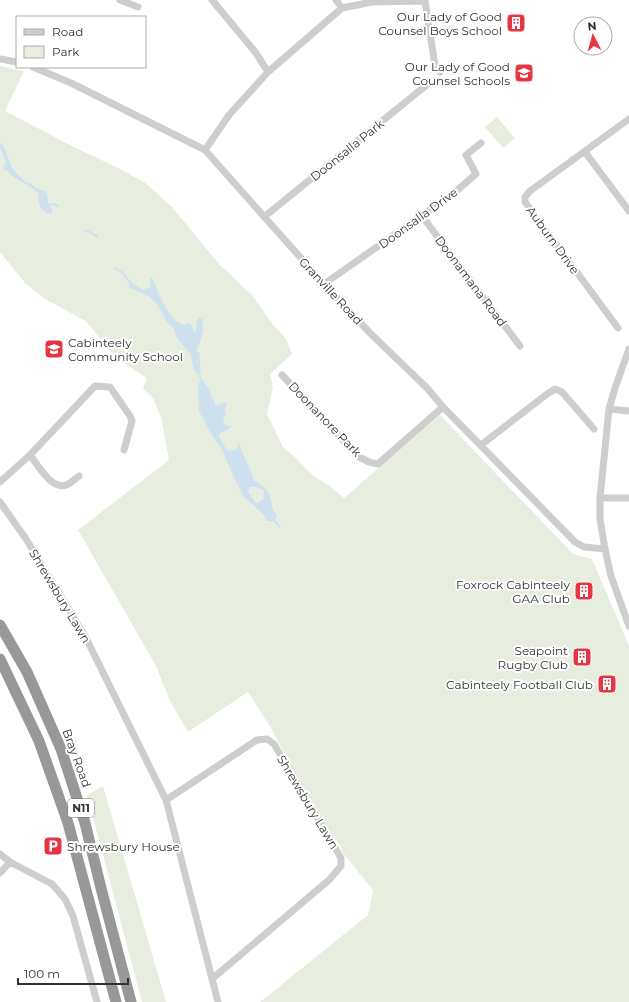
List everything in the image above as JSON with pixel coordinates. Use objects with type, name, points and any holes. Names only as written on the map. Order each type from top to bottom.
[{"type":"highway","name":"Bray Road","points":[[0,625],[27,672],[61,749],[85,823],[131,1002]]},
{"type":"highway","name":"N11","points":[[0,659],[39,741],[63,809],[97,928],[116,1002]]},
{"type":"street","points":[[120,0],[138,7]]},
{"type":"street","points":[[212,0],[256,53],[268,72]]},
{"type":"street","points":[[336,0],[342,8]]},
{"type":"street","points":[[205,150],[229,115],[268,72],[342,8],[372,2],[424,1],[435,66],[440,72]]},
{"type":"street","points":[[0,59],[16,62]]},
{"type":"street","name":"Granville Road","points":[[35,68],[70,83],[205,150],[324,284],[370,333],[427,388],[575,542],[584,547],[604,549]]},
{"type":"street","name":"Doonsalla Park","points":[[264,217],[429,83]]},
{"type":"street","name":"Auburn Drive","points":[[618,328],[525,202],[525,197],[526,194],[629,119]]},
{"type":"street","name":"Doonsalla Drive","points":[[324,284],[454,193],[476,174],[466,155],[481,143]]},
{"type":"street","points":[[585,152],[629,211]]},
{"type":"street","name":"Doonamana Road","points":[[422,216],[520,346]]},
{"type":"street","points":[[629,349],[609,409],[600,498],[600,519],[604,549],[611,576],[629,626]]},
{"type":"street","name":"Doonanore Park","points":[[282,375],[359,457],[369,462],[378,464],[444,407]]},
{"type":"street","points":[[0,482],[30,455],[95,386],[110,387],[130,416],[132,421],[124,450]]},
{"type":"street","points":[[481,445],[555,389],[562,392],[594,429]]},
{"type":"street","points":[[609,409],[629,411]]},
{"type":"street","points":[[30,455],[48,479],[55,485],[67,485],[79,476]]},
{"type":"street","points":[[600,498],[629,498]]},
{"type":"street","name":"Shrewsbury Lawn","points":[[0,502],[26,539],[84,636],[166,800],[218,1002]]},
{"type":"street","name":"Shrewsbury Lawn","points":[[166,800],[257,740],[267,739],[274,744],[341,858],[341,866],[329,880],[212,979]]},
{"type":"street","points":[[0,854],[10,862],[52,884],[65,899],[73,916],[97,1002]]},
{"type":"street","points":[[0,873],[10,862]]},
{"type":"green space","points":[[0,66],[24,71],[5,111],[144,182],[172,207],[219,264],[252,295],[271,322],[286,339],[292,354],[270,374],[273,387],[267,414],[283,447],[313,476],[327,484],[344,498],[440,415],[573,554],[592,559],[629,646],[629,1002],[260,1002],[368,915],[373,890],[343,853],[340,845],[332,835],[291,766],[271,728],[248,692],[188,732],[170,701],[156,666],[78,530],[169,460],[161,417],[153,398],[143,388],[147,378],[115,357],[86,321],[45,299],[25,283],[0,252]]},
{"type":"green space","points":[[497,117],[515,138],[503,148],[485,127]]},
{"type":"green space","points":[[103,786],[166,1002],[142,1002],[87,795]]},
{"type":"water","points":[[0,142],[4,147],[12,168],[24,181],[45,191],[48,202],[52,208],[52,212],[49,214],[42,209],[40,206],[39,195],[36,191],[14,177],[7,170],[5,171],[3,169],[6,162],[0,147]]},
{"type":"water","points":[[150,277],[153,279],[168,311],[177,322],[183,325],[188,323],[191,324],[193,331],[196,332],[197,321],[199,318],[202,319],[203,331],[196,351],[199,352],[201,372],[196,374],[191,355],[177,338],[173,328],[167,322],[157,304],[147,295],[129,287],[129,282],[131,282],[143,290],[150,287]]},
{"type":"water","points":[[203,380],[216,406],[224,402],[227,405],[224,410],[226,413],[223,421],[224,424],[232,427],[220,433],[219,437],[227,450],[233,451],[237,448],[238,442],[253,476],[253,480],[266,489],[270,495],[273,510],[277,514],[276,519],[273,521],[267,521],[264,515],[244,497],[222,450],[199,411],[198,385]],"holes":[[[252,486],[263,490],[263,500],[258,503],[256,503],[248,491]]]},
{"type":"waterway","points":[[49,205],[53,204],[58,206]]},
{"type":"waterway","points":[[85,230],[97,236]]},
{"type":"waterway","points":[[115,268],[123,273],[132,285]]},
{"type":"waterway","points":[[198,371],[202,382]]},
{"type":"waterway","points":[[272,519],[280,527]]},
{"type":"place","name":"Our Lady of Good Counsel Boys School","points":[[516,23]]},
{"type":"place","name":"Our Lady of Good Counsel Schools","points":[[524,73]]},
{"type":"place","name":"Cabinteely Community School","points":[[54,349]]},
{"type":"place","name":"Foxrock Cabinteely GAA Club","points":[[584,591]]},
{"type":"place","name":"Seapoint Rugby Club","points":[[582,657]]},
{"type":"place","name":"Cabinteely Football Club","points":[[607,684]]},
{"type":"place","name":"Shrewsbury House","points":[[53,846]]}]
